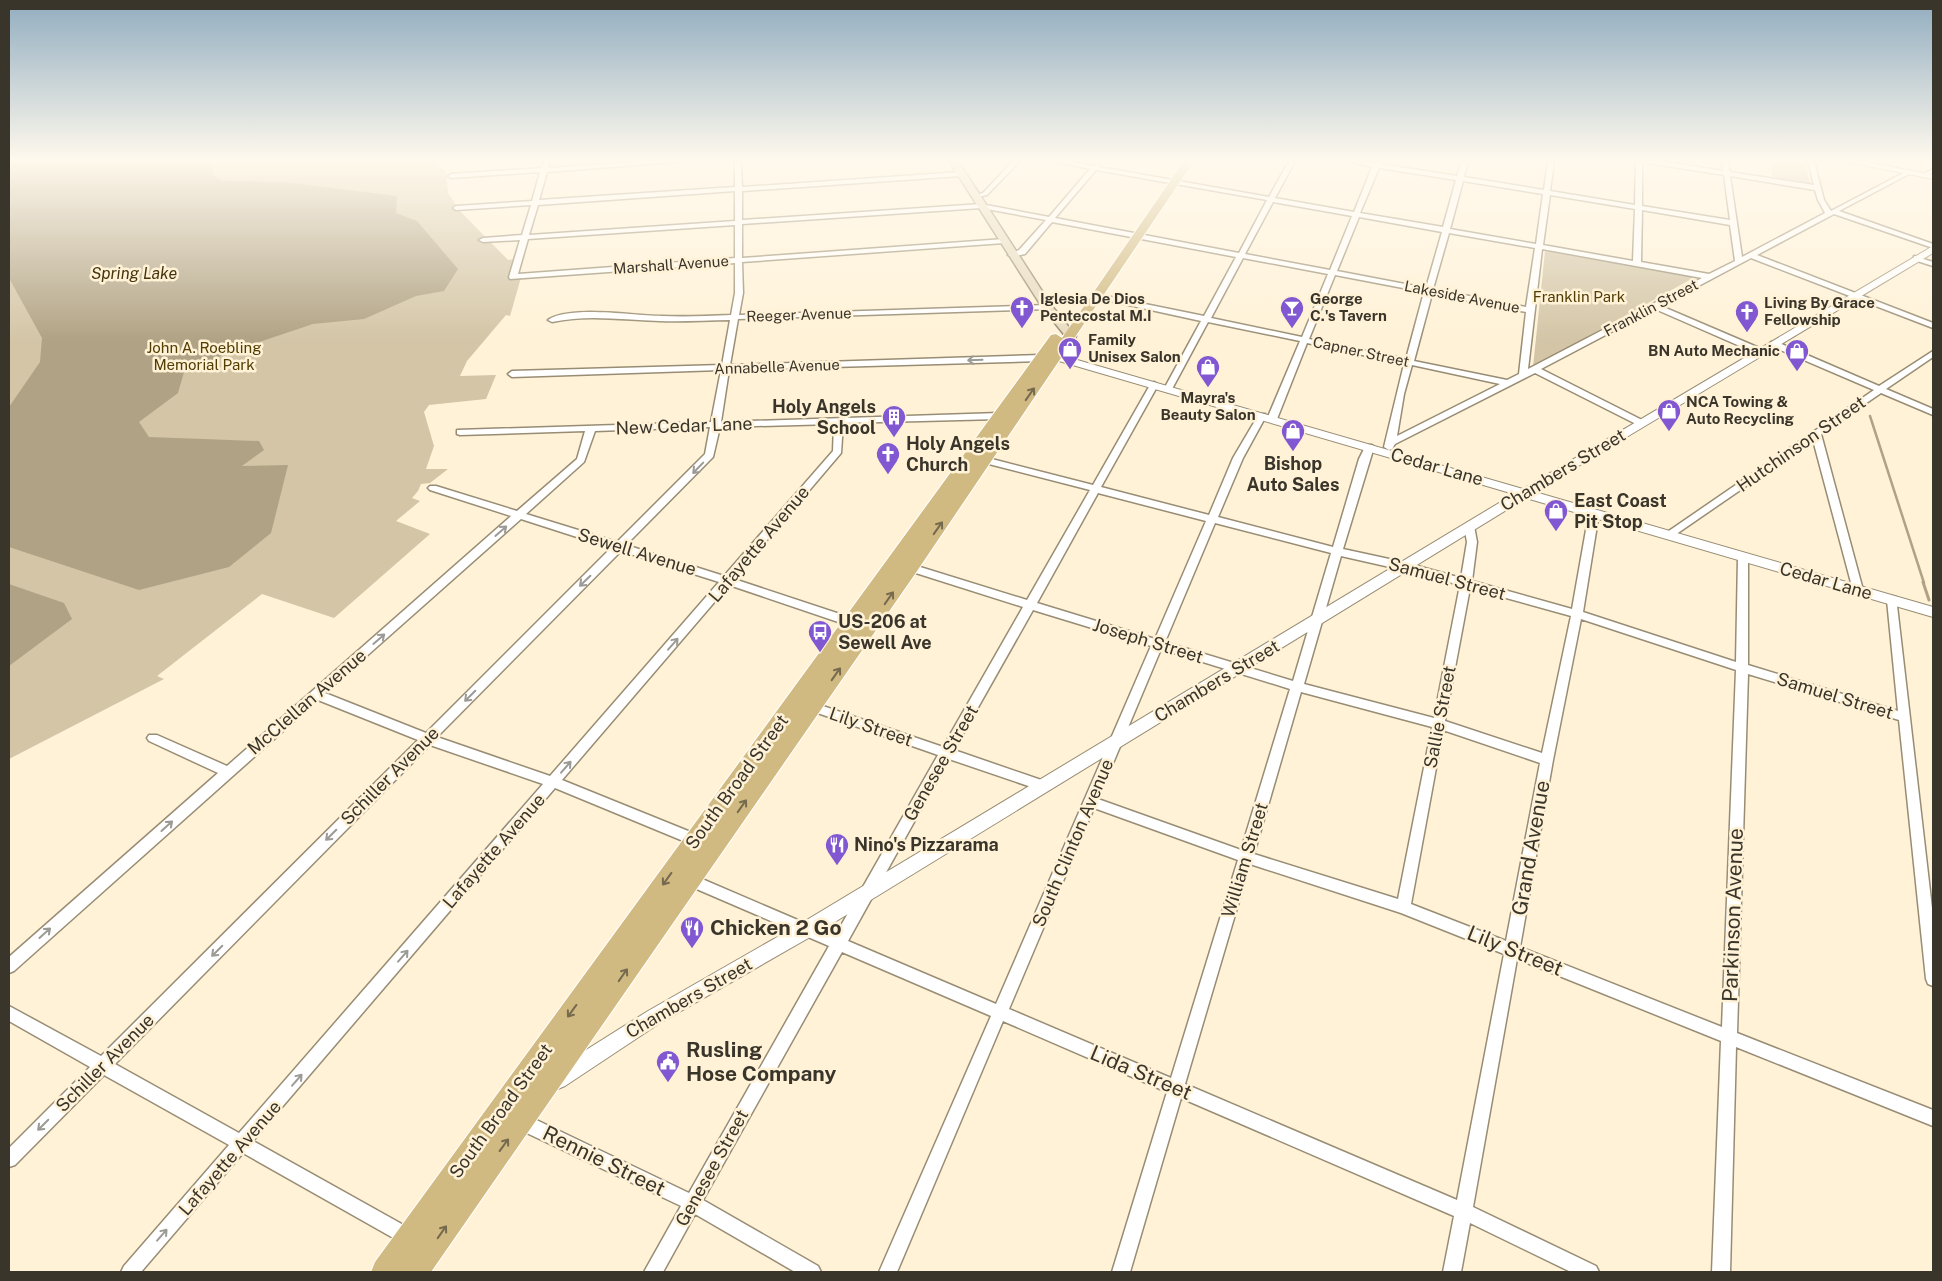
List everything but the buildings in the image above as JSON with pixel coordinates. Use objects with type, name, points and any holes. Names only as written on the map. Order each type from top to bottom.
[{"type":"main road","points":[[991,221],[1046,307],[1067,332]]},
{"type":"main road","name":"South Broad Street","points":[[510,1117],[545,1087],[690,880],[705,843],[813,707],[893,563],[1041,358],[1067,332],[1096,296],[1149,221]]},
{"type":"main road","name":"South Broad Street","points":[[414,1272],[477,1163],[859,625],[910,568],[1056,357],[1067,332]]},
{"type":"main road","name":"South Broad Street","points":[[385,1272],[410,1238],[477,1163]]},
{"type":"street","points":[[525,238],[530,221]]},
{"type":"street","name":"Lakeside Avenue","points":[[483,240],[771,221]]},
{"type":"street","points":[[1012,255],[1022,252],[1048,221]]},
{"type":"street","name":"Lakeside Avenue","points":[[1058,221],[1530,310]]},
{"type":"street","points":[[1168,389],[1259,221]]},
{"type":"street","name":"South Clinton Avenue","points":[[888,1272],[1238,458],[1250,435],[1267,418],[1305,340],[1354,221]]},
{"type":"street","points":[[1389,221],[1710,277]]},
{"type":"street","points":[[1388,447],[1400,394],[1449,221]]},
{"type":"street","points":[[1523,375],[1543,221]]},
{"type":"street","points":[[1637,221],[1637,264]]},
{"type":"street","points":[[1724,221],[1733,222],[1739,261]]},
{"type":"street","name":"Franklin Street","points":[[1388,447],[1816,221]]},
{"type":"street","points":[[1854,221],[1933,248]]},
{"type":"street","name":"Schiller Avenue","points":[[9,1159],[710,455],[739,293],[739,223]]},
{"type":"street","name":"Marshall Avenue","points":[[525,238],[513,277],[1004,241]]},
{"type":"street","name":"Chambers Street","points":[[545,1087],[590,1056],[654,1017],[806,930],[1238,669],[1469,526],[1933,248]]},
{"type":"street","points":[[1750,255],[1933,326]]},
{"type":"street","points":[[1917,258],[1933,264]]},
{"type":"street","name":"Capner Street","points":[[1096,296],[1508,383]]},
{"type":"street","points":[[1655,306],[1761,352]]},
{"type":"street","name":"Reeger Avenue","points":[[552,320],[566,316],[599,314],[654,319],[1046,307]]},
{"type":"street","points":[[1774,344],[1933,412]]},
{"type":"street","name":"Hutchinson Street","points":[[1668,535],[1933,352]]},
{"type":"street","name":"Cedar Lane","points":[[1056,357],[1369,447],[1388,447],[1526,493],[1933,612]]},
{"type":"street","name":"Annabelle Avenue","points":[[512,374],[1041,358]]},
{"type":"street","points":[[1534,369],[1641,423]]},
{"type":"street","name":"Genesee Street","points":[[654,1272],[1154,385]]},
{"type":"street","name":"New Cedar Lane","points":[[460,432],[999,416]]},
{"type":"street","name":"Lafayette Avenue","points":[[130,1272],[728,581],[838,451],[839,421]]},
{"type":"street","name":"McClellan Avenue","points":[[9,966],[581,460],[592,428]]},
{"type":"street","points":[[1816,434],[1858,590]]},
{"type":"street","name":"William Street","points":[[1121,1272],[1336,551],[1369,447]]},
{"type":"street","name":"Samuel Street","points":[[984,460],[1336,551],[1403,566],[1577,614],[1742,668],[1904,717]]},
{"type":"street","name":"Sewell Avenue","points":[[433,488],[728,581],[859,625]]},
{"type":"street","name":"Grand Avenue","points":[[1452,1272],[1547,760],[1577,614],[1594,513]]},
{"type":"street","name":"Sallie Street","points":[[1403,907],[1466,583],[1472,542],[1469,526]]},
{"type":"street","name":"Parkinson Avenue","points":[[1721,1272],[1742,668],[1743,557]]},
{"type":"street","name":"Joseph Street","points":[[893,563],[1297,687],[1439,724],[1547,760]]},
{"type":"street","points":[[1892,600],[1933,979]]},
{"type":"street","points":[[316,694],[427,739],[553,782],[705,843]]},
{"type":"street","name":"Lily Street","points":[[813,707],[1043,786]]},
{"type":"street","points":[[153,738],[228,772]]},
{"type":"street","name":"Lily Street","points":[[1091,802],[1246,857],[1403,907],[1933,1118]]},
{"type":"street","name":"Lida Street","points":[[690,880],[1463,1211],[1590,1272]]},
{"type":"street","points":[[9,1012],[410,1238]]},
{"type":"street","name":"Rennie Street","points":[[510,1117],[692,1204],[812,1272]]},
{"type":"green space","name":"John A. Roebling Memorial Park","points":[[9,221],[470,221],[508,260],[515,259],[513,264],[522,274],[510,316],[506,315],[467,361],[460,376],[496,375],[486,399],[429,405],[424,412],[434,446],[426,469],[448,469],[430,483],[421,484],[412,498],[420,501],[396,521],[430,534],[334,618],[262,594],[157,676],[164,679],[9,759]]},
{"type":"green space","name":"Franklin Park","points":[[1545,251],[1695,277],[1533,367]]},
{"type":"water","name":"Spring Lake","points":[[9,221],[416,221],[458,269],[444,291],[416,296],[364,319],[313,324],[238,349],[184,372],[178,393],[139,422],[149,437],[259,441],[264,450],[242,466],[288,465],[271,533],[229,567],[139,590],[9,547],[9,407],[40,362],[42,338],[9,278]]},
{"type":"water","points":[[9,584],[64,603],[72,619],[9,666]]},
{"type":"waterway","points":[[1870,416],[1924,583]]},
{"type":"waterway","points":[[1923,582],[1929,600]]},
{"type":"place","name":"Iglesia De Dios Pentecostal M.I","points":[[1022,329]]},
{"type":"place","name":"George C.'s Tavern","points":[[1292,329]]},
{"type":"place","name":"Living By Grace Fellowship","points":[[1747,333]]},
{"type":"place","name":"Family Unisex Salon","points":[[1070,370]]},
{"type":"place","name":"BN Auto Mechanic","points":[[1797,372]]},
{"type":"place","name":"Mayra's Beauty Salon","points":[[1208,388]]},
{"type":"place","name":"NCA Towing & Auto Recycling","points":[[1669,432]]},
{"type":"place","name":"Holy Angels School","points":[[894,438]]},
{"type":"place","name":"Bishop Auto Sales","points":[[1293,452]]},
{"type":"place","name":"Holy Angels Church","points":[[888,475]]},
{"type":"place","name":"East Coast Pit Stop","points":[[1556,532]]},
{"type":"place","name":"US-206 at Sewell Ave","points":[[820,653]]},
{"type":"place","name":"Nino's Pizzarama","points":[[837,866]]},
{"type":"place","name":"Chicken 2 Go","points":[[692,949]]},
{"type":"place","name":"Rusling Hose Company","points":[[668,1083]]}]
